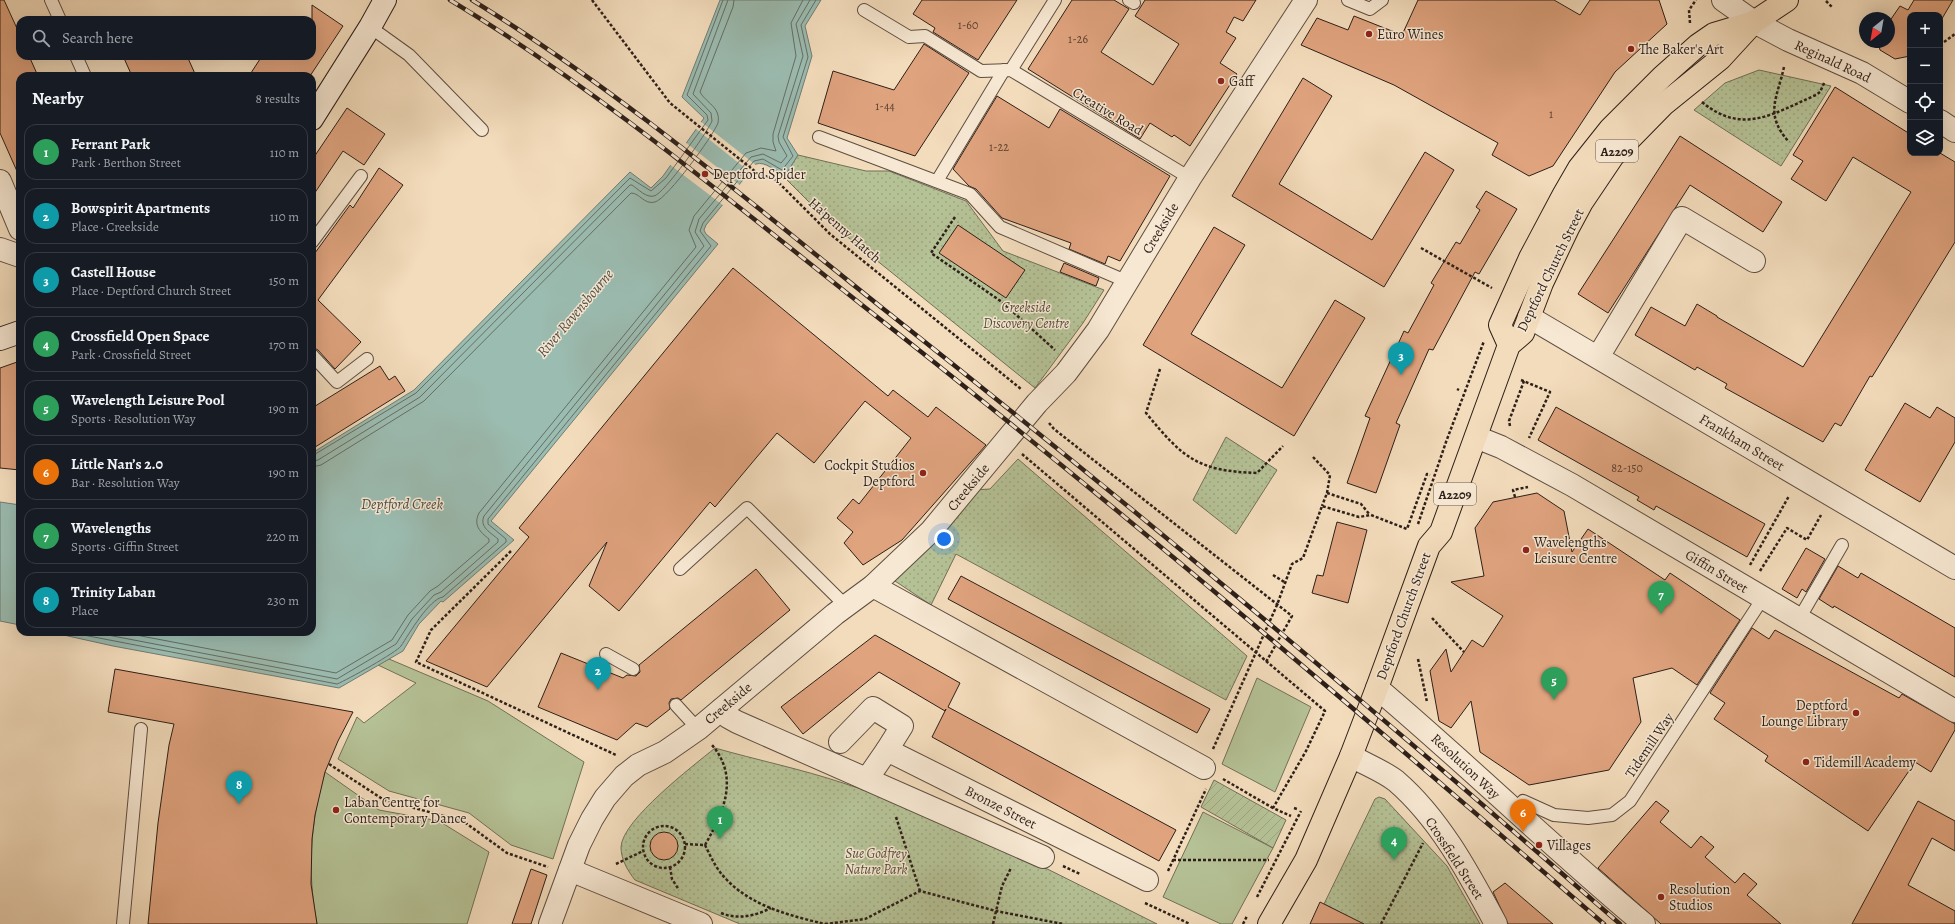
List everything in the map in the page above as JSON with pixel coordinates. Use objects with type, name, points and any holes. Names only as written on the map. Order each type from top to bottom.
[{"type":"main road","name":"Deptford Church Street","points":[[1269,924],[1306,860],[1350,756],[1377,688],[1429,546],[1441,532],[1509,345],[1523,333],[1542,283],[1582,202],[1613,156],[1663,106],[1720,59],[1754,22],[1787,0]]},
{"type":"main road","name":"Deptford Church Street","points":[[1509,345],[1500,325],[1530,258],[1564,194],[1580,168],[1610,129],[1662,77],[1698,45],[1714,34],[1754,22]]},
{"type":"street","points":[[316,113],[370,27],[385,0]]},
{"type":"street","name":"Creekside","points":[[550,924],[570,870],[592,819],[605,798],[624,776],[638,766],[666,752],[698,728],[846,606],[873,586],[931,531],[1073,363],[1098,330],[1190,178],[1306,0]]},
{"type":"street","points":[[1723,0],[1754,22]]},
{"type":"street","name":"Reginald Road","points":[[1754,22],[1788,40],[1862,73],[1907,100]]},
{"type":"street","points":[[1943,123],[1955,131]]},
{"type":"street","points":[[0,181],[16,219]]},
{"type":"street","points":[[1598,357],[1682,218],[1754,261]]},
{"type":"street","points":[[0,249],[16,255]]},
{"type":"street","name":"Frankham Street","points":[[1529,317],[1955,568]]},
{"type":"street","points":[[0,339],[16,333]]},
{"type":"street","name":"Giffin Street","points":[[1476,437],[1501,447],[1565,482],[1955,711]]},
{"type":"street","points":[[873,586],[1209,770]]},
{"type":"street","name":"Resolution Way","points":[[1377,688],[1434,737],[1584,875],[1644,924]]},
{"type":"street","points":[[840,742],[873,708],[902,726],[867,779]]},
{"type":"street","name":"Bronze Street","points":[[722,709],[728,717],[737,722],[1043,857]]},
{"type":"street","name":"Bronze Street","points":[[887,750],[1156,884]]},
{"type":"street","name":"Crossfield Street","points":[[1350,756],[1395,780],[1434,822],[1470,875],[1496,924]]},
{"type":"street","points":[[570,870],[701,924]]},
{"type":"lane","points":[[51,0],[58,16]]},
{"type":"lane","points":[[937,181],[1007,70],[1055,0]]},
{"type":"lane","points":[[1348,0],[1370,9],[1382,0]]},
{"type":"lane","points":[[864,10],[909,37],[925,36],[981,71],[1007,70]]},
{"type":"lane","points":[[370,27],[409,55],[482,130]]},
{"type":"lane","points":[[78,60],[83,72]]},
{"type":"lane","name":"Creative Road","points":[[1007,70],[1190,178]]},
{"type":"lane","points":[[819,137],[970,194],[1000,227],[1128,282]]},
{"type":"lane","points":[[316,237],[361,176]]},
{"type":"lane","points":[[316,359],[337,382],[367,359]]},
{"type":"lane","points":[[680,569],[747,508],[846,606]]},
{"type":"lane","points":[[1799,619],[1842,545]]},
{"type":"lane","name":"Tidemill Way","points":[[1514,811],[1523,801],[1554,815],[1588,818],[1612,815],[1630,801],[1721,664],[1756,594]]},
{"type":"lane","points":[[606,654],[633,669]]},
{"type":"lane","points":[[676,705],[698,728]]},
{"type":"lane","points":[[123,924],[141,729]]},
{"type":"path","name":"Ha'penny Hatch","points":[[592,0],[670,103],[757,173],[776,180],[830,234],[1027,394]]},
{"type":"path","points":[[1688,27],[1690,21],[1689,10],[1696,0]]},
{"type":"path","points":[[1826,1],[1832,7]]},
{"type":"path","points":[[1943,43],[1955,34]]},
{"type":"path","points":[[1784,67],[1773,115],[1782,134],[1789,142]]},
{"type":"path","points":[[1699,99],[1722,115],[1733,118],[1763,118],[1773,115],[1820,92],[1826,79]]},
{"type":"path","points":[[955,217],[931,253],[1002,302],[1061,355],[1073,363]]},
{"type":"path","points":[[1422,248],[1495,289]]},
{"type":"path","name":"Deptford Church Street","points":[[1417,522],[1482,344],[1500,325]]},
{"type":"path","points":[[1160,369],[1146,413],[1169,442],[1186,457],[1202,464],[1232,472],[1257,473],[1283,446]]},
{"type":"path","points":[[1510,429],[1509,421],[1524,381],[1550,392],[1528,442]]},
{"type":"path","points":[[1054,429],[1292,617],[1266,662]]},
{"type":"path","points":[[1006,441],[1325,711],[1306,751],[1273,808]]},
{"type":"path","points":[[1151,906],[1156,884],[1173,860],[1255,653],[1286,583],[1292,564],[1303,558],[1327,493],[1330,475],[1313,457]]},
{"type":"path","points":[[1327,493],[1361,504],[1370,515],[1407,529],[1427,474],[1430,475]]},
{"type":"path","points":[[1749,566],[1800,476]]},
{"type":"path","points":[[1515,497],[1513,490],[1529,486]]},
{"type":"path","points":[[1756,594],[1787,528],[1807,540],[1833,496]]},
{"type":"path","points":[[1322,506],[1359,517],[1370,515]]},
{"type":"path","points":[[511,551],[431,630],[416,662],[638,766]]},
{"type":"path","points":[[1273,575],[1286,583]]},
{"type":"path","points":[[1432,618],[1464,652]]},
{"type":"path","points":[[1418,659],[1434,737]]},
{"type":"path","points":[[698,728],[723,760],[726,779],[726,794],[722,812],[705,845]]},
{"type":"path","points":[[329,764],[384,800],[462,821],[507,853],[550,868],[570,870]]},
{"type":"path","points":[[1209,770],[1273,808],[1291,816]]},
{"type":"path","points":[[1256,898],[1301,810]]},
{"type":"path","points":[[895,814],[920,891]]},
{"type":"path","points":[[660,826],[674,828],[679,832],[684,844],[681,858],[670,867],[656,866],[646,857],[643,851],[643,844],[649,832],[660,826]]},
{"type":"path","points":[[1381,924],[1426,836]]},
{"type":"path","points":[[684,844],[705,845]]},
{"type":"path","points":[[705,845],[714,864],[726,879],[739,890],[785,914],[825,924],[865,919],[920,891],[996,911],[1063,924]]},
{"type":"path","points":[[613,866],[643,851]]},
{"type":"path","points":[[1173,860],[1269,860]]},
{"type":"path","points":[[993,924],[1002,886],[1014,861]]},
{"type":"path","points":[[670,867],[672,879],[682,896]]},
{"type":"path","points":[[719,912],[731,917],[756,915],[772,908]]},
{"type":"path","points":[[1243,924],[1249,911]]},
{"type":"green space","points":[[1759,70],[1831,86],[1781,166],[1694,110],[1725,83]]},
{"type":"green space","name":"Creekside Discovery Centre","points":[[798,155],[866,171],[889,171],[966,201],[1003,251],[1104,290],[1083,323],[1035,388],[829,222],[784,177]]},
{"type":"green space","points":[[1226,437],[1277,470],[1236,534],[1193,500]]},
{"type":"green space","points":[[1018,459],[1247,656],[1226,700],[956,554],[931,605],[892,579],[974,490],[990,489]]},
{"type":"green space","points":[[389,659],[488,701],[584,762],[553,859],[511,845],[469,813],[389,791],[338,759],[357,717],[364,723],[416,683],[378,665]]},
{"type":"green space","points":[[1257,678],[1311,707],[1275,792],[1222,764]]},
{"type":"green space","name":"Sue Godfrey Nature Park","points":[[715,748],[827,778],[884,797],[963,830],[1042,866],[1157,924],[740,924],[635,880],[627,869],[622,856],[621,847],[624,836],[645,809],[660,794]]},
{"type":"green space","points":[[325,772],[379,810],[439,821],[489,852],[467,924],[317,924],[311,867],[313,829]]},
{"type":"green space","points":[[1214,780],[1286,820],[1273,848],[1201,807]]},
{"type":"green space","points":[[1379,797],[1385,799],[1447,866],[1480,924],[1341,924],[1345,915],[1324,904],[1375,799]]},
{"type":"green space","points":[[1203,812],[1273,848],[1232,924],[1221,924],[1163,897]]},
{"type":"water","name":"Deptford Creek","points":[[720,0],[821,0],[805,26],[812,56],[787,138],[798,155],[784,177],[767,165],[760,163],[756,164],[706,225],[704,230],[706,234],[718,244],[491,521],[514,540],[443,602],[441,601],[419,624],[403,651],[339,688],[113,646],[68,636],[316,636],[316,451],[414,390],[630,172],[651,188],[663,176],[704,118],[682,97]]},
{"type":"water","points":[[0,502],[16,504],[16,624],[0,621]]},
{"type":"pier","points":[[700,121],[757,166],[751,173],[695,128]]},
{"type":"pier","name":"Deptford Spider","points":[[685,142],[741,186],[724,206],[669,164]]},
{"type":"building","points":[[0,0],[4,0],[16,26],[16,60],[31,60],[36,72],[16,72],[16,169],[0,133]]},
{"type":"building","points":[[922,0],[1017,0],[978,60],[933,32],[935,28],[913,14]]},
{"type":"building","points":[[1072,0],[1114,0],[1129,9],[1101,52],[1153,85],[1179,44],[1135,16],[1145,0],[1256,0],[1243,21],[1234,17],[1226,32],[1236,38],[1220,63],[1237,74],[1190,146],[1174,135],[1172,137],[1150,123],[1140,139],[1028,69]]},
{"type":"building","points":[[1418,0],[1554,0],[1580,15],[1590,0],[1659,0],[1667,24],[1615,72],[1553,166],[1529,176],[1492,155],[1498,143],[1394,85],[1301,45],[1317,18],[1348,30],[1354,16],[1402,35]]},
{"type":"building","points":[[1914,0],[1953,0],[1943,17],[1943,12],[1907,12],[1907,57],[1895,59],[1880,50],[1880,48],[1895,48],[1895,13],[1900,6],[1908,10]]},
{"type":"building","points":[[312,5],[343,26],[313,72],[252,72],[259,60],[316,60],[316,16],[312,16]]},
{"type":"building","points":[[924,44],[969,73],[915,156],[818,123],[833,71],[894,90]]},
{"type":"building","points":[[125,60],[189,60],[194,72],[130,72]]},
{"type":"building","points":[[1303,78],[1332,96],[1279,184],[1372,240],[1425,152],[1454,170],[1384,287],[1232,196]]},
{"type":"building","points":[[1835,87],[1907,132],[1907,156],[1943,155],[1955,162],[1955,242],[1872,377],[1870,376],[1841,426],[1835,423],[1823,442],[1725,388],[1727,384],[1697,367],[1695,370],[1635,335],[1651,307],[1685,326],[1697,304],[1803,367],[1911,192],[1853,157],[1826,201],[1791,179],[1803,161],[1793,155]]},
{"type":"building","points":[[997,96],[1049,128],[1060,109],[1170,176],[1120,261],[1108,256],[1105,264],[1069,249],[1071,243],[1002,218],[976,189],[969,186],[953,169]]},
{"type":"building","points":[[347,108],[385,134],[364,165],[343,151],[316,191],[316,154]]},
{"type":"building","points":[[1680,136],[1782,202],[1763,232],[1690,185],[1608,313],[1578,294]]},
{"type":"building","points":[[379,168],[403,185],[318,300],[361,342],[335,369],[316,349],[316,252],[350,205],[353,208]]},
{"type":"building","points":[[1486,191],[1517,209],[1479,274],[1475,272],[1433,350],[1429,349],[1396,423],[1400,425],[1376,493],[1347,483],[1370,418],[1365,416],[1404,331],[1408,333],[1434,285],[1431,283],[1456,242],[1460,244],[1480,210],[1476,207]]},
{"type":"building","points":[[958,225],[1025,270],[1006,298],[939,253]]},
{"type":"building","points":[[1214,227],[1245,245],[1191,334],[1282,388],[1335,300],[1365,318],[1294,436],[1143,345]]},
{"type":"building","points":[[1064,263],[1099,278],[1096,286],[1060,272]]},
{"type":"building","points":[[733,268],[888,396],[893,390],[928,417],[936,407],[986,445],[902,540],[863,565],[844,543],[853,532],[837,518],[853,499],[859,504],[911,438],[865,401],[814,463],[777,433],[715,507],[710,502],[619,611],[589,586],[607,542],[487,687],[426,661],[529,537],[519,528]]},
{"type":"building","points":[[16,362],[16,470],[0,468],[0,368]]},
{"type":"building","points":[[380,366],[389,380],[395,376],[405,391],[316,447],[316,406]]},
{"type":"building","points":[[1905,403],[1930,418],[1937,407],[1955,418],[1955,442],[1920,502],[1865,470]]},
{"type":"building","points":[[1556,407],[1765,524],[1747,557],[1656,506],[1654,510],[1637,500],[1639,497],[1538,440]]},
{"type":"building","points":[[1537,493],[1564,511],[1572,552],[1588,529],[1665,580],[1670,573],[1740,620],[1697,685],[1672,668],[1633,678],[1641,722],[1609,770],[1529,785],[1480,752],[1471,701],[1451,728],[1439,721],[1430,671],[1446,649],[1451,672],[1472,640],[1483,647],[1503,616],[1451,582],[1484,576],[1475,528],[1493,502]]},
{"type":"building","points":[[1337,522],[1367,530],[1348,603],[1312,593],[1317,575],[1323,576]]},
{"type":"building","points":[[1806,548],[1825,559],[1806,592],[1802,589],[1797,598],[1782,589]]},
{"type":"building","points":[[1838,566],[1858,578],[1861,573],[1955,628],[1955,677],[1834,606],[1833,608],[1819,599]]},
{"type":"building","points":[[756,569],[790,610],[681,700],[678,698],[671,699],[669,703],[670,709],[647,727],[636,723],[617,740],[538,707],[561,653],[623,678],[627,675],[636,676],[640,672],[639,665]]},
{"type":"building","points":[[961,576],[1210,709],[1197,733],[948,599]]},
{"type":"building","points":[[1752,628],[1769,639],[1775,630],[1899,698],[1902,694],[1955,724],[1955,730],[1931,772],[1915,762],[1868,831],[1765,761],[1768,756],[1714,719],[1725,703],[1710,693]]},
{"type":"building","points":[[875,635],[960,683],[948,707],[1176,830],[1159,861],[932,737],[945,711],[879,672],[803,734],[781,707]]},
{"type":"building","points":[[115,669],[353,712],[338,741],[325,772],[315,815],[312,839],[311,884],[317,924],[148,924],[158,823],[169,745],[174,724],[108,712]]},
{"type":"building","points":[[1656,801],[1669,811],[1660,822],[1691,848],[1701,836],[1714,847],[1705,857],[1735,883],[1744,873],[1757,884],[1747,895],[1781,924],[1661,924],[1598,868]]},
{"type":"building","points":[[1918,801],[1955,821],[1955,851],[1932,838],[1908,885],[1955,911],[1955,924],[1852,924]]},
{"type":"building","points":[[664,832],[674,836],[678,846],[674,856],[664,860],[654,856],[650,846],[654,836]]},
{"type":"building","points":[[531,869],[547,875],[531,924],[512,924]]},
{"type":"building","points":[[1505,883],[1553,924],[1508,924],[1493,892]]},
{"type":"building","points":[[1320,902],[1364,924],[1310,924]]},
{"type":"railway","points":[[450,0],[504,34],[609,107],[711,185],[957,380],[1236,610],[1421,766],[1604,924]]},
{"type":"railway","points":[[472,0],[580,72],[735,189],[1072,461],[1257,613],[1439,767],[1620,924]]},
{"type":"place","name":"Euro Wines","points":[[1369,34]]},
{"type":"place","name":"The Baker's Art","points":[[1631,49]]},
{"type":"place","name":"Gaff","points":[[1221,81]]},
{"type":"place","name":"Deptford Spider","points":[[705,174]]},
{"type":"place","name":"Castell House","points":[[1401,375]]},
{"type":"place","name":"Cockpit Studios Deptford","points":[[923,473]]},
{"type":"place","name":"Wavelengths Leisure Centre","points":[[1526,550]]},
{"type":"place","name":"Wavelengths","points":[[1661,614]]},
{"type":"place","name":"Bowspirit Apartments","points":[[598,690]]},
{"type":"place","name":"Wavelength Leisure Pool","points":[[1554,700]]},
{"type":"place","name":"Deptford Lounge Library","points":[[1856,713]]},
{"type":"place","name":"Tidemill Academy","points":[[1806,762]]},
{"type":"place","name":"Trinity Laban","points":[[239,804]]},
{"type":"place","name":"Laban Centre for Contemporary Dance","points":[[336,810]]},
{"type":"place","name":"Little Nan’s 2.0","points":[[1523,832]]},
{"type":"place","name":"Ferrant Park","points":[[720,839]]},
{"type":"place","name":"Villages","points":[[1539,845]]},
{"type":"place","name":"Crossfield Open Space","points":[[1394,860]]},
{"type":"place","name":"Resolution Studios","points":[[1661,897]]},
{"type":"water label","name":"River Ravensbourne","points":[[575,313]]}]
